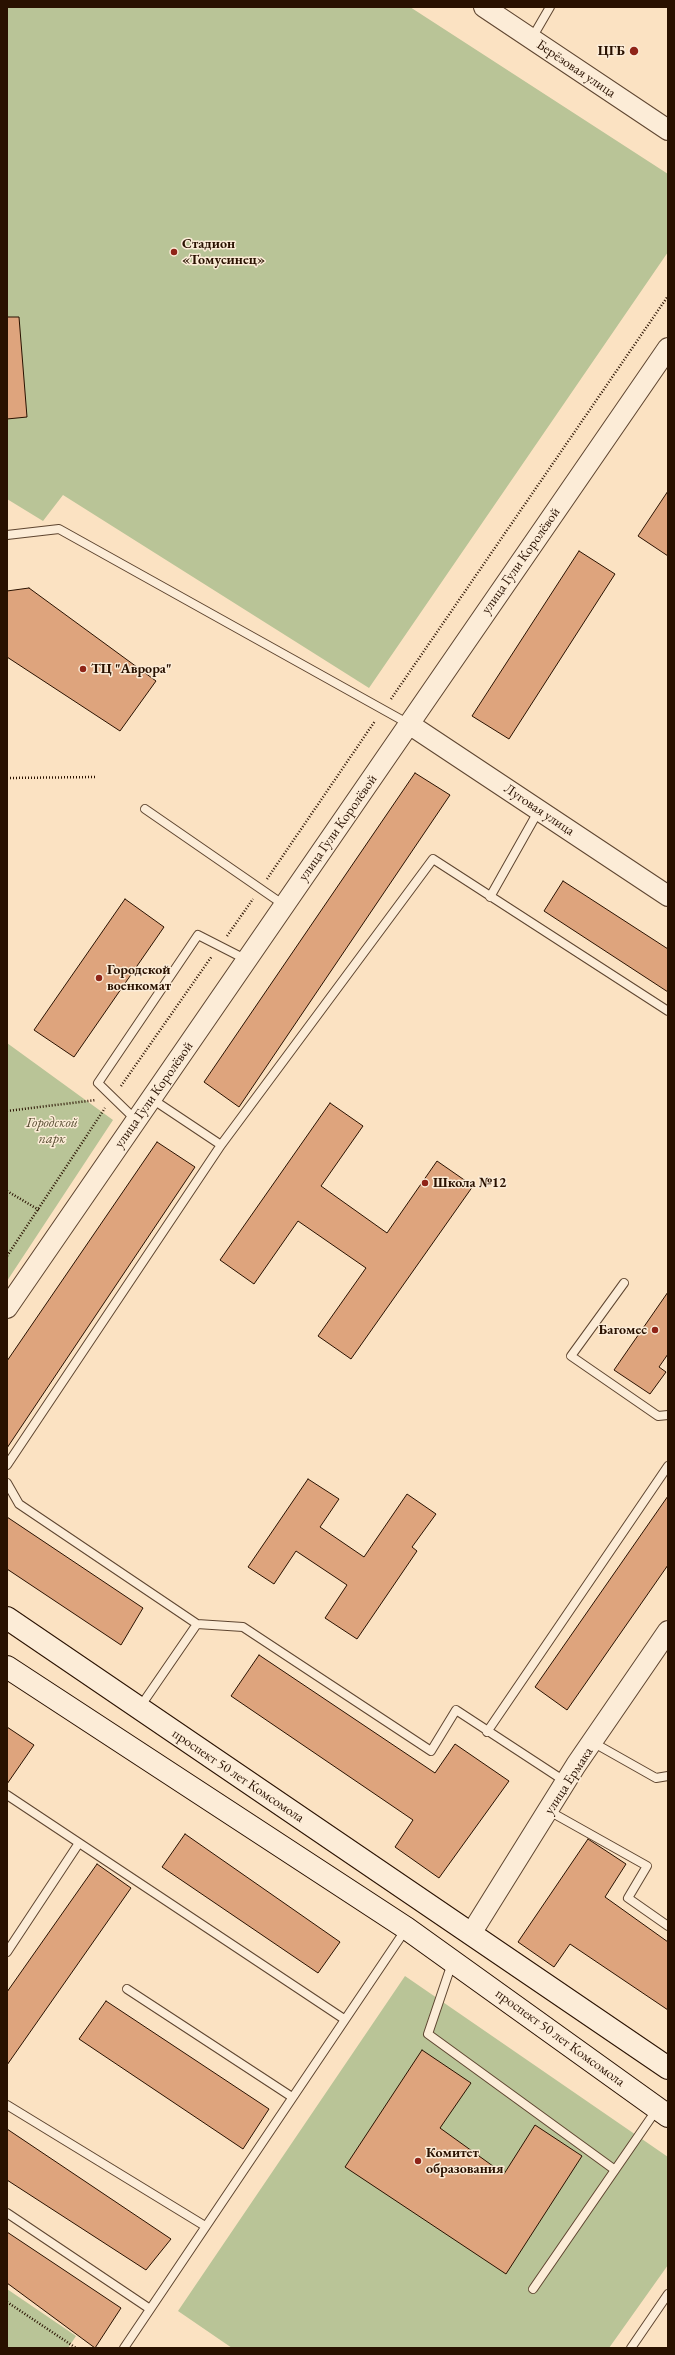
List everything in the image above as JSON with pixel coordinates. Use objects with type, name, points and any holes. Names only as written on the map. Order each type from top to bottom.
[{"type":"main road","name":"проспект 50 лет Комсомола","points":[[7,1618],[428,1906],[472,1932],[668,2068]]},
{"type":"main road","name":"проспект 50 лет Комсомола","points":[[7,1667],[406,1928],[453,1960],[663,2112]]},
{"type":"main road","points":[[453,1960],[472,1932]]},
{"type":"street","name":"Берёзовая улица","points":[[484,7],[668,130]]},
{"type":"street","name":"улица Гули Королёвой","points":[[7,1308],[668,348]]},
{"type":"street","name":"Луговая улица","points":[[409,724],[668,896]]},
{"type":"street","name":"улица Ермака","points":[[472,1932],[566,1782],[594,1743],[668,1631]]},
{"type":"lane","points":[[532,39],[550,7]]},
{"type":"lane","points":[[7,535],[59,529],[409,724]]},
{"type":"lane","points":[[145,809],[284,906]]},
{"type":"lane","points":[[490,897],[539,810]]},
{"type":"lane","points":[[7,1465],[221,1145],[433,859],[668,1011]]},
{"type":"lane","points":[[136,1120],[98,1083],[198,935],[247,960]]},
{"type":"lane","points":[[151,1098],[221,1145]]},
{"type":"lane","points":[[624,1283],[571,1356],[658,1416],[668,1415]]},
{"type":"lane","points":[[487,1732],[668,1466]]},
{"type":"lane","points":[[7,1483],[19,1504],[196,1624],[242,1627],[431,1751],[456,1710],[487,1732],[566,1782]]},
{"type":"lane","points":[[139,1709],[196,1624]]},
{"type":"lane","points":[[594,1743],[656,1778],[668,1776]]},
{"type":"lane","points":[[7,1795],[344,2019]]},
{"type":"lane","points":[[549,1811],[647,1866],[628,1898],[668,1926]]},
{"type":"lane","points":[[7,1952],[79,1843]]},
{"type":"lane","points":[[124,2348],[406,1928]]},
{"type":"lane","points":[[453,1960],[428,2034],[615,2170]]},
{"type":"lane","points":[[127,1988],[292,2097]]},
{"type":"lane","points":[[7,2105],[205,2226]]},
{"type":"lane","points":[[533,2289],[615,2170],[663,2112]]},
{"type":"lane","points":[[7,2213],[150,2310]]},
{"type":"lane","points":[[631,2348],[668,2294]]},
{"type":"path","points":[[7,1256],[112,1097],[260,889],[668,296]]},
{"type":"path","points":[[7,778],[97,777]]},
{"type":"path","points":[[7,1111],[112,1097]]},
{"type":"path","points":[[7,1191],[38,1210]]},
{"type":"path","points":[[7,2302],[76,2348]]},
{"type":"green space","points":[[7,7],[410,7],[668,174],[668,252],[369,688],[63,495],[43,521],[7,499]]},
{"type":"green space","name":"Городской парк","points":[[7,1043],[113,1120],[7,1281]]},
{"type":"green space","points":[[405,1976],[668,2157],[668,2265],[609,2348],[232,2348],[178,2311]]},
{"type":"green space","points":[[7,2289],[76,2336],[68,2348],[7,2348]]},
{"type":"building","points":[[7,317],[19,317],[27,417],[7,419]]},
{"type":"building","points":[[668,491],[668,556],[638,536]]},
{"type":"building","points":[[579,551],[615,574],[509,739],[472,716]]},
{"type":"building","name":"ТЦ \"Аврора\"","points":[[29,588],[156,681],[120,731],[7,657],[7,591]]},
{"type":"building","points":[[415,773],[450,795],[239,1107],[204,1082]]},
{"type":"building","points":[[563,881],[668,949],[668,992],[544,911]]},
{"type":"building","name":"Городской военкомат","points":[[125,899],[164,927],[74,1057],[34,1030]]},
{"type":"building","points":[[330,1103],[363,1126],[321,1186],[387,1233],[437,1161],[473,1186],[351,1359],[318,1336],[366,1268],[298,1221],[254,1284],[220,1260]]},
{"type":"building","points":[[157,1142],[195,1167],[7,1448],[7,1361]]},
{"type":"building","name":"Багомес","points":[[668,1292],[668,1354],[659,1367],[666,1372],[650,1394],[614,1370]]},
{"type":"building","points":[[308,1479],[339,1499],[320,1527],[364,1557],[407,1494],[436,1514],[412,1547],[417,1551],[357,1639],[325,1618],[347,1585],[296,1551],[274,1584],[248,1567]]},
{"type":"building","points":[[668,1496],[668,1565],[567,1710],[535,1687]]},
{"type":"building","points":[[7,1517],[143,1608],[121,1645],[7,1569]]},
{"type":"building","points":[[259,1655],[435,1773],[455,1744],[509,1781],[439,1878],[395,1847],[413,1820],[231,1696]]},
{"type":"building","points":[[7,1727],[34,1745],[7,1784]]},
{"type":"building","points":[[185,1834],[340,1942],[318,1973],[162,1867]]},
{"type":"building","points":[[588,1839],[626,1864],[605,1897],[668,1942],[668,2010],[570,1944],[554,1967],[518,1942]]},
{"type":"building","points":[[97,1864],[131,1888],[7,2065],[7,1992]]},
{"type":"building","points":[[106,2001],[269,2109],[243,2149],[79,2039]]},
{"type":"building","name":"Комитет образования","points":[[422,2050],[471,2083],[440,2128],[504,2174],[535,2125],[582,2156],[506,2274],[345,2167]]},
{"type":"building","points":[[7,2129],[171,2239],[146,2270],[7,2180]]},
{"type":"building","points":[[7,2232],[121,2308],[95,2348],[7,2283]]},
{"type":"place","name":"ЦГБ","points":[[634,51]]},
{"type":"place","name":"Стадион «Томусинец»","points":[[174,252]]},
{"type":"place","name":"ТЦ \"Аврора\"","points":[[83,669]]},
{"type":"place","name":"Городской военкомат","points":[[99,978]]},
{"type":"place","name":"Школа №12","points":[[425,1183]]},
{"type":"place","name":"Багомес","points":[[655,1330]]},
{"type":"place","name":"Комитет образования","points":[[418,2161]]}]
